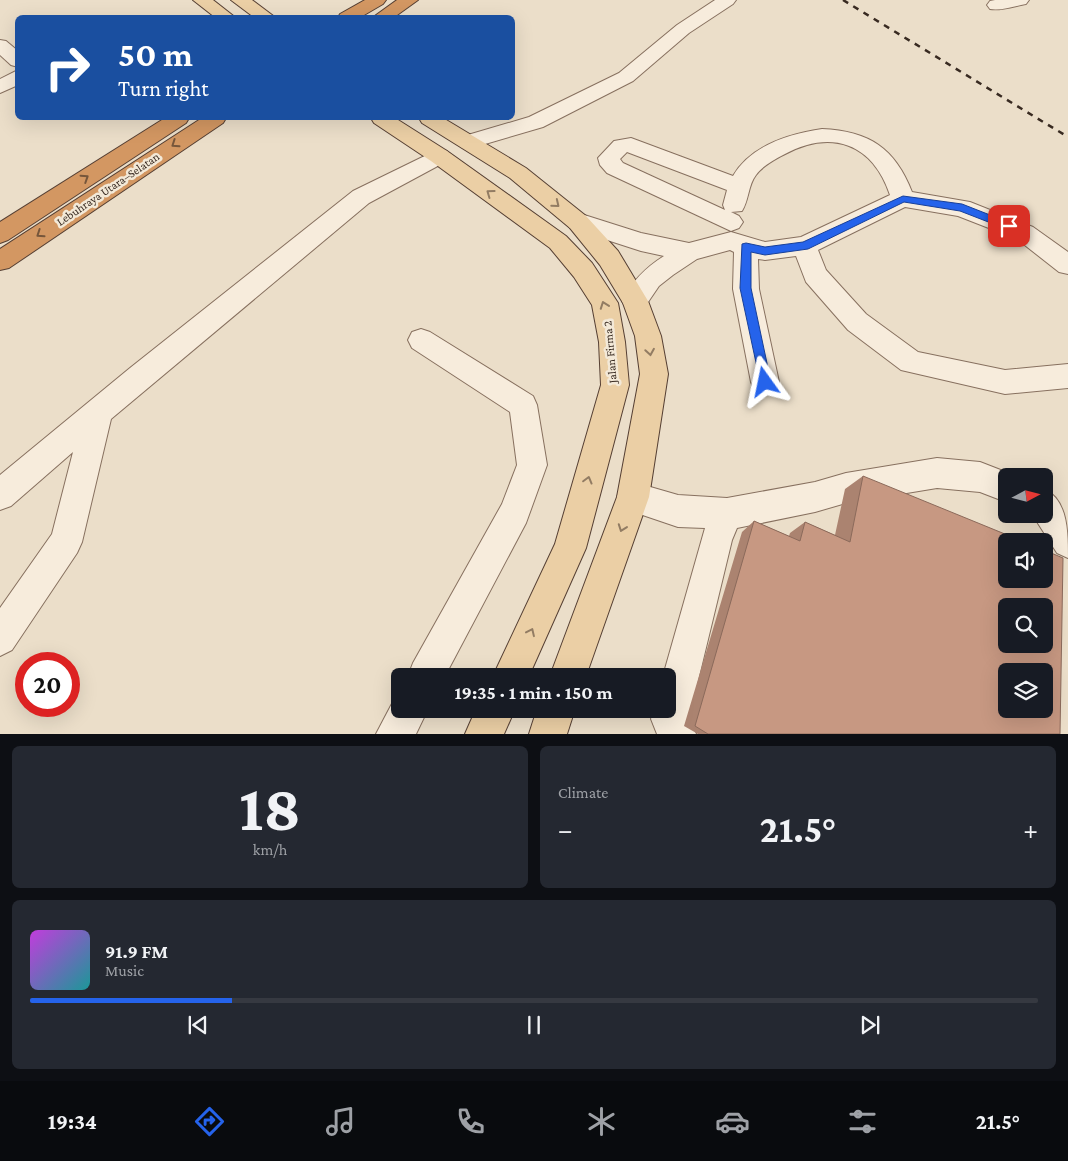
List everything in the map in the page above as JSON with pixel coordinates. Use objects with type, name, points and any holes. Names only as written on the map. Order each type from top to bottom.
[{"type":"highway","points":[[351,15],[377,0]]},
{"type":"highway","points":[[385,15],[409,0]]},
{"type":"highway","name":"Lebuhraya Utara–Selatan","points":[[0,234],[176,120]]},
{"type":"highway","name":"Lebuhraya Utara–Selatan","points":[[0,261],[213,120]]},
{"type":"main road","points":[[202,0],[224,15]]},
{"type":"main road","points":[[240,0],[263,15]]},
{"type":"main road","name":"Jalan Firma 2","points":[[384,120],[439,156],[558,242],[583,270],[606,303],[612,342],[615,385],[570,548],[515,668]]},
{"type":"main road","points":[[432,120],[518,173],[578,222],[609,258],[635,301],[648,336],[654,374],[633,497],[571,668]]},
{"type":"main road","points":[[484,734],[492,718]]},
{"type":"main road","points":[[548,734],[553,718]]},
{"type":"lane","points":[[468,142],[536,122],[626,77],[683,29],[726,0]]},
{"type":"lane","points":[[996,5],[1020,0]]},
{"type":"lane","points":[[0,45],[15,59]]},
{"type":"lane","points":[[0,87],[15,78]]},
{"type":"lane","points":[[765,382],[736,236],[740,187],[746,172],[770,152],[793,142],[821,134],[849,137],[875,151],[890,168],[899,183],[903,199]]},
{"type":"lane","points":[[740,187],[631,145],[621,146],[610,158],[612,165],[616,168],[765,251],[805,246],[903,199],[962,208],[1016,229],[1025,233],[1068,265]]},
{"type":"lane","points":[[0,495],[98,412],[361,197],[439,156]]},
{"type":"lane","points":[[578,222],[641,242],[689,252]]},
{"type":"lane","points":[[635,301],[650,279],[664,268],[689,252],[736,236]]},
{"type":"lane","points":[[805,246],[815,275],[857,322],[911,362],[1005,382],[1068,376]]},
{"type":"lane","points":[[421,340],[523,405],[532,465],[515,512],[430,668]]},
{"type":"lane","points":[[0,638],[66,542],[98,412]]},
{"type":"lane","points":[[633,497],[678,511],[727,514],[815,497],[846,488],[937,473],[980,477],[998,484]]},
{"type":"lane","points":[[677,734],[670,718],[716,540],[727,514]]},
{"type":"lane","points":[[1053,518],[1068,542]]},
{"type":"lane","points":[[396,734],[404,718]]},
{"type":"building","points":[[863,476],[1002,533],[998,533],[998,588],[1053,588],[1053,554],[1063,558],[1060,734],[708,734],[695,726],[754,521],[800,541],[805,522],[850,542]]},
{"type":"railway","points":[[843,0],[1068,137]]},
{"type":"route","points":[[765,382],[746,288],[746,247],[765,251],[805,246],[903,199],[962,208],[1009,226]]}]
